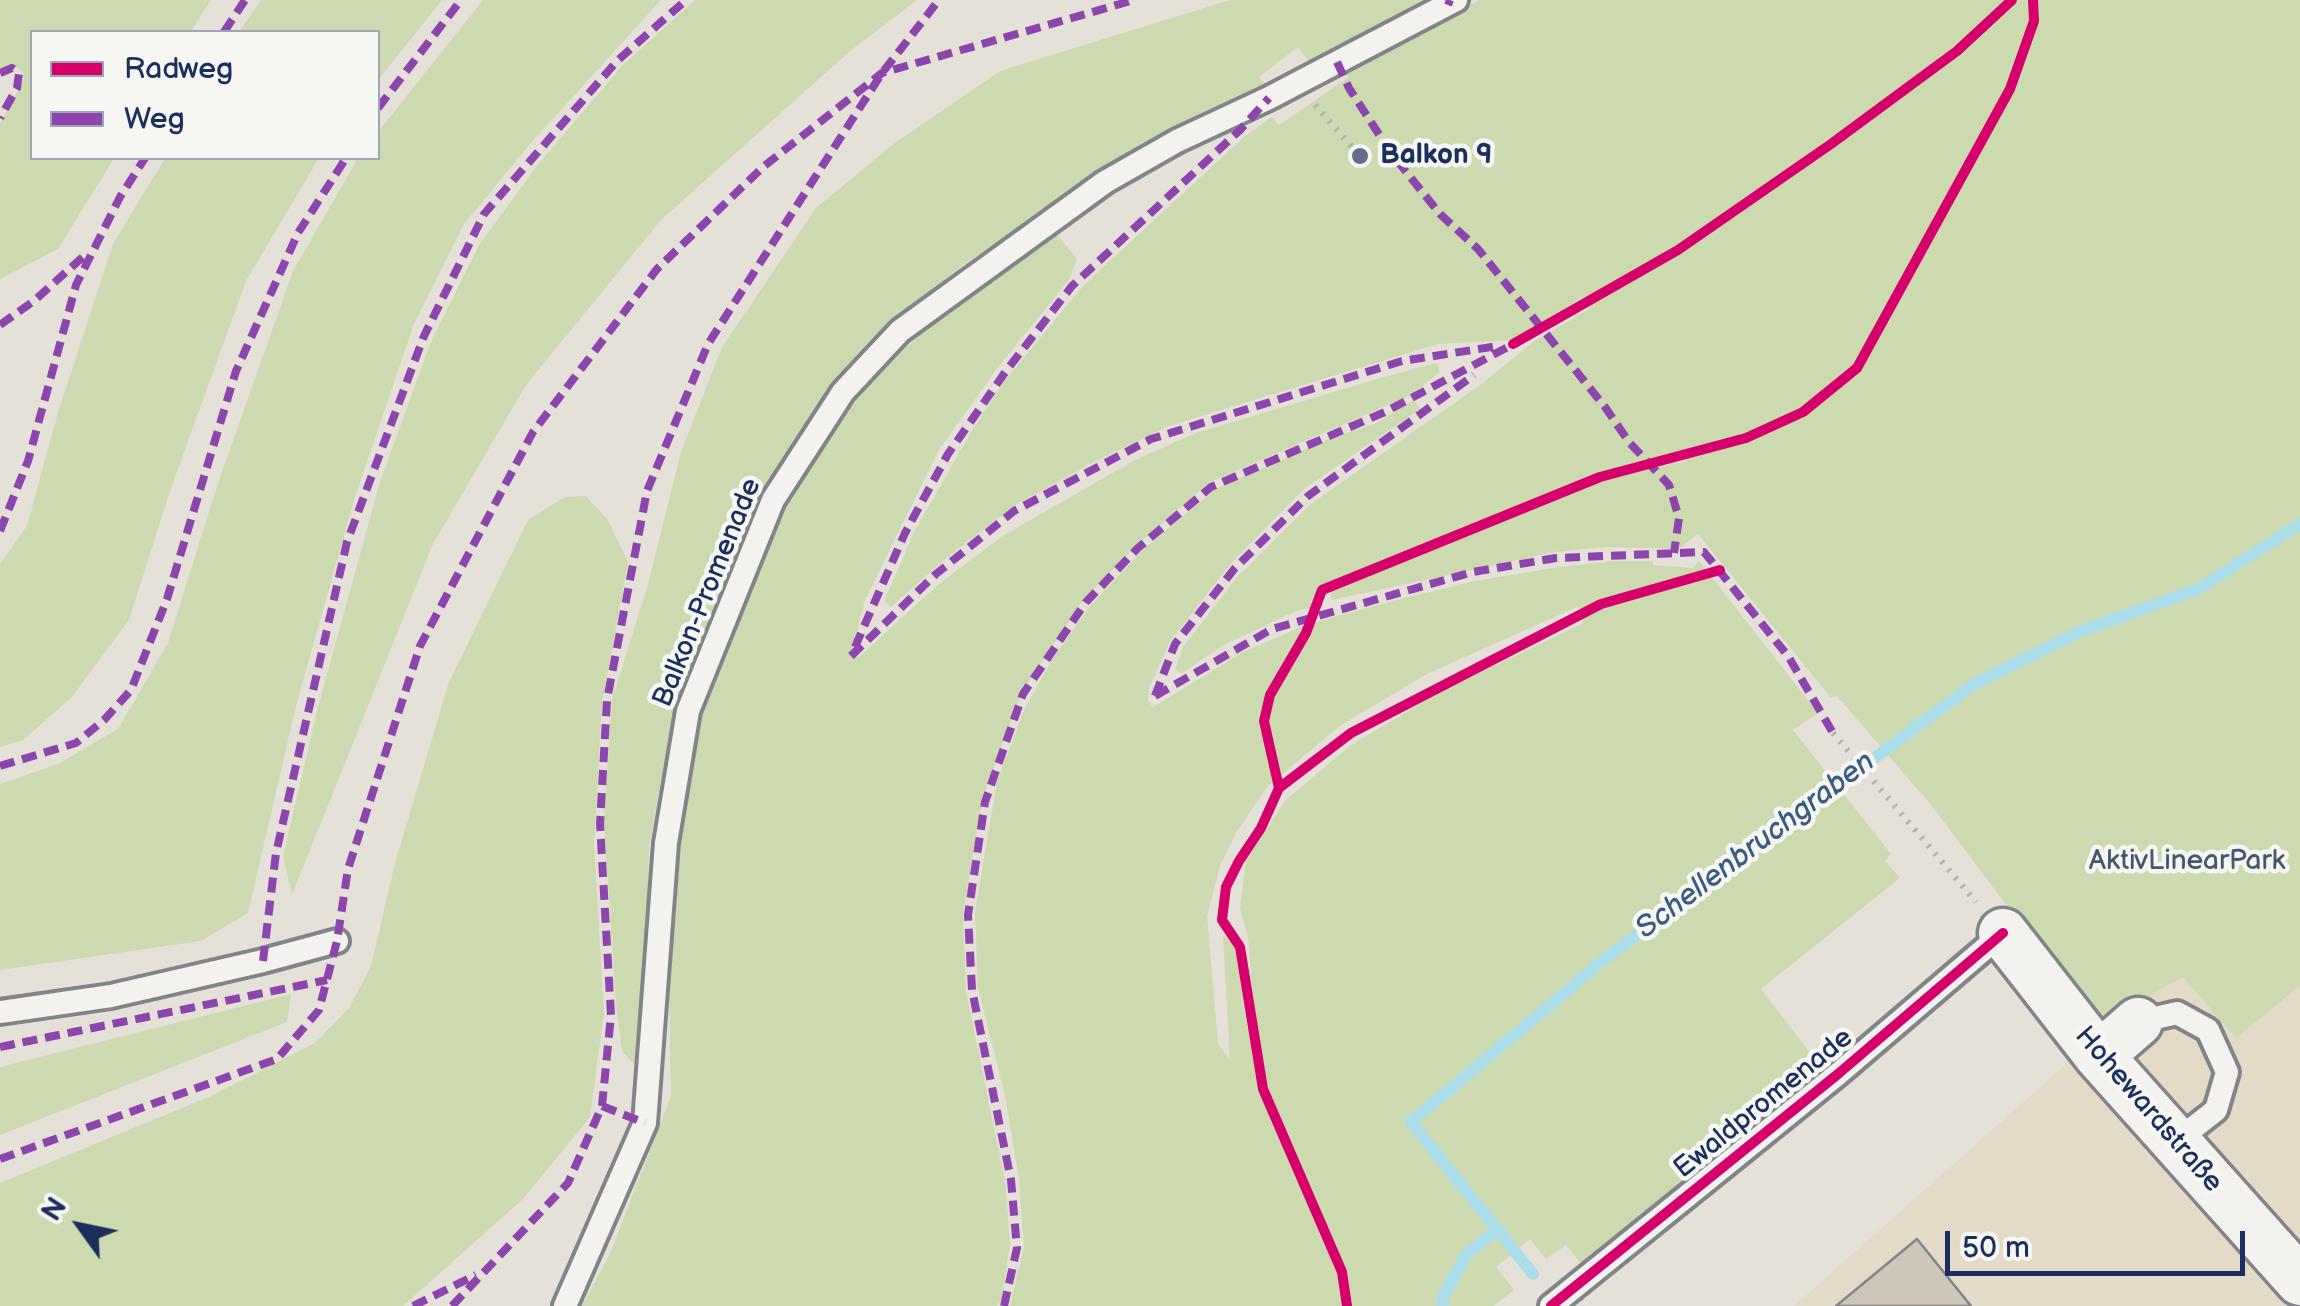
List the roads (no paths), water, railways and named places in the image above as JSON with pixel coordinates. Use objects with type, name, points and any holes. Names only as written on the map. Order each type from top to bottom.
[{"type":"street","name":"Hohewardstraße","points":[[2003,934],[2099,1056],[2300,1281]]},
{"type":"street","points":[[2099,1056],[2138,1022]]},
{"type":"lane","name":"Balkon-Promenade","points":[[565,1306],[645,1123],[666,843],[688,711],[773,500],[844,392],[900,331],[1105,182],[1177,141],[1269,98],[1456,0]]},
{"type":"lane","name":"Ewaldpromenade","points":[[1550,1306],[1838,1074],[2003,934]]},
{"type":"lane","points":[[0,1012],[111,996],[263,962],[337,940]]},
{"type":"lane","points":[[2138,1022],[2176,1013],[2208,1030],[2227,1072],[2216,1110],[2174,1143]]},
{"type":"waterway","name":"Schellenbruchgraben","points":[[1533,1274],[1411,1122],[1602,961],[1974,684],[2079,632],[2198,589],[2300,524]]},
{"type":"waterway","points":[[1442,1306],[1466,1255],[1497,1230]]},
{"type":"place","name":"Balkon 9","points":[[1360,156]]},
{"type":"park label","name":"AktivLinearPark","points":[[2187,862]]}]
